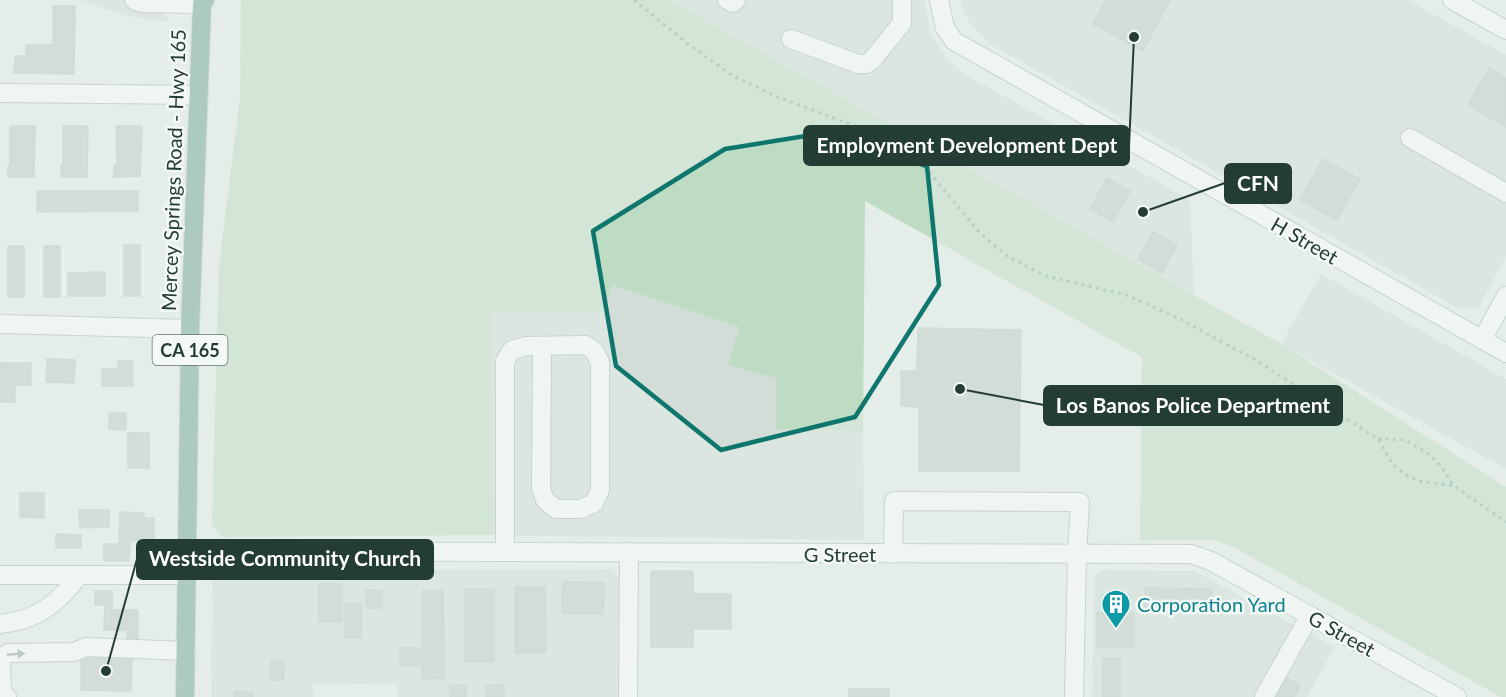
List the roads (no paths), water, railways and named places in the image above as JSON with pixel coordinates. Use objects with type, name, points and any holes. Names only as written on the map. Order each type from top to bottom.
[{"type":"main road","name":"Mercey Springs Road - Hwy 165","points":[[185,697],[190,329],[202,1]]},
{"type":"street","points":[[134,0],[141,3],[202,1]]},
{"type":"street","points":[[727,0],[733,3],[736,0]]},
{"type":"street","points":[[791,39],[858,64],[866,63],[873,60],[902,23],[902,0]]},
{"type":"street","name":"H Street","points":[[939,0],[945,28],[954,41],[1506,353]]},
{"type":"street","points":[[1452,0],[1506,30]]},
{"type":"street","points":[[0,93],[199,95]]},
{"type":"street","points":[[1410,138],[1506,193]]},
{"type":"street","points":[[1482,340],[1506,296]]},
{"type":"street","points":[[0,324],[190,329]]},
{"type":"street","points":[[506,552],[506,361],[512,350],[526,346],[586,345],[594,351],[600,362],[600,490],[594,503],[581,508],[555,508],[545,500],[541,488],[542,346]]},
{"type":"street","points":[[893,554],[894,501],[1080,502],[1074,697]]},
{"type":"street","name":"G Street","points":[[187,551],[1191,554],[1211,561],[1457,697]]},
{"type":"street","points":[[628,697],[629,552]]},
{"type":"street","points":[[0,575],[187,575]]},
{"type":"street","points":[[0,624],[17,622],[37,614],[63,596],[79,575]]},
{"type":"street","points":[[1264,697],[1310,615]]},
{"type":"street","points":[[7,697],[2,694],[1,659],[8,653],[74,652],[86,647],[186,651]]},
{"type":"place","name":"Employment Development Dept","points":[[1134,37]]},
{"type":"place","name":"CFN","points":[[1143,212]]},
{"type":"place","name":"Los Banos Police Department","points":[[960,389]]},
{"type":"place","name":"Corporation Yard","points":[[1116,630]]},
{"type":"place","name":"Westside Community Church","points":[[106,671]]}]
